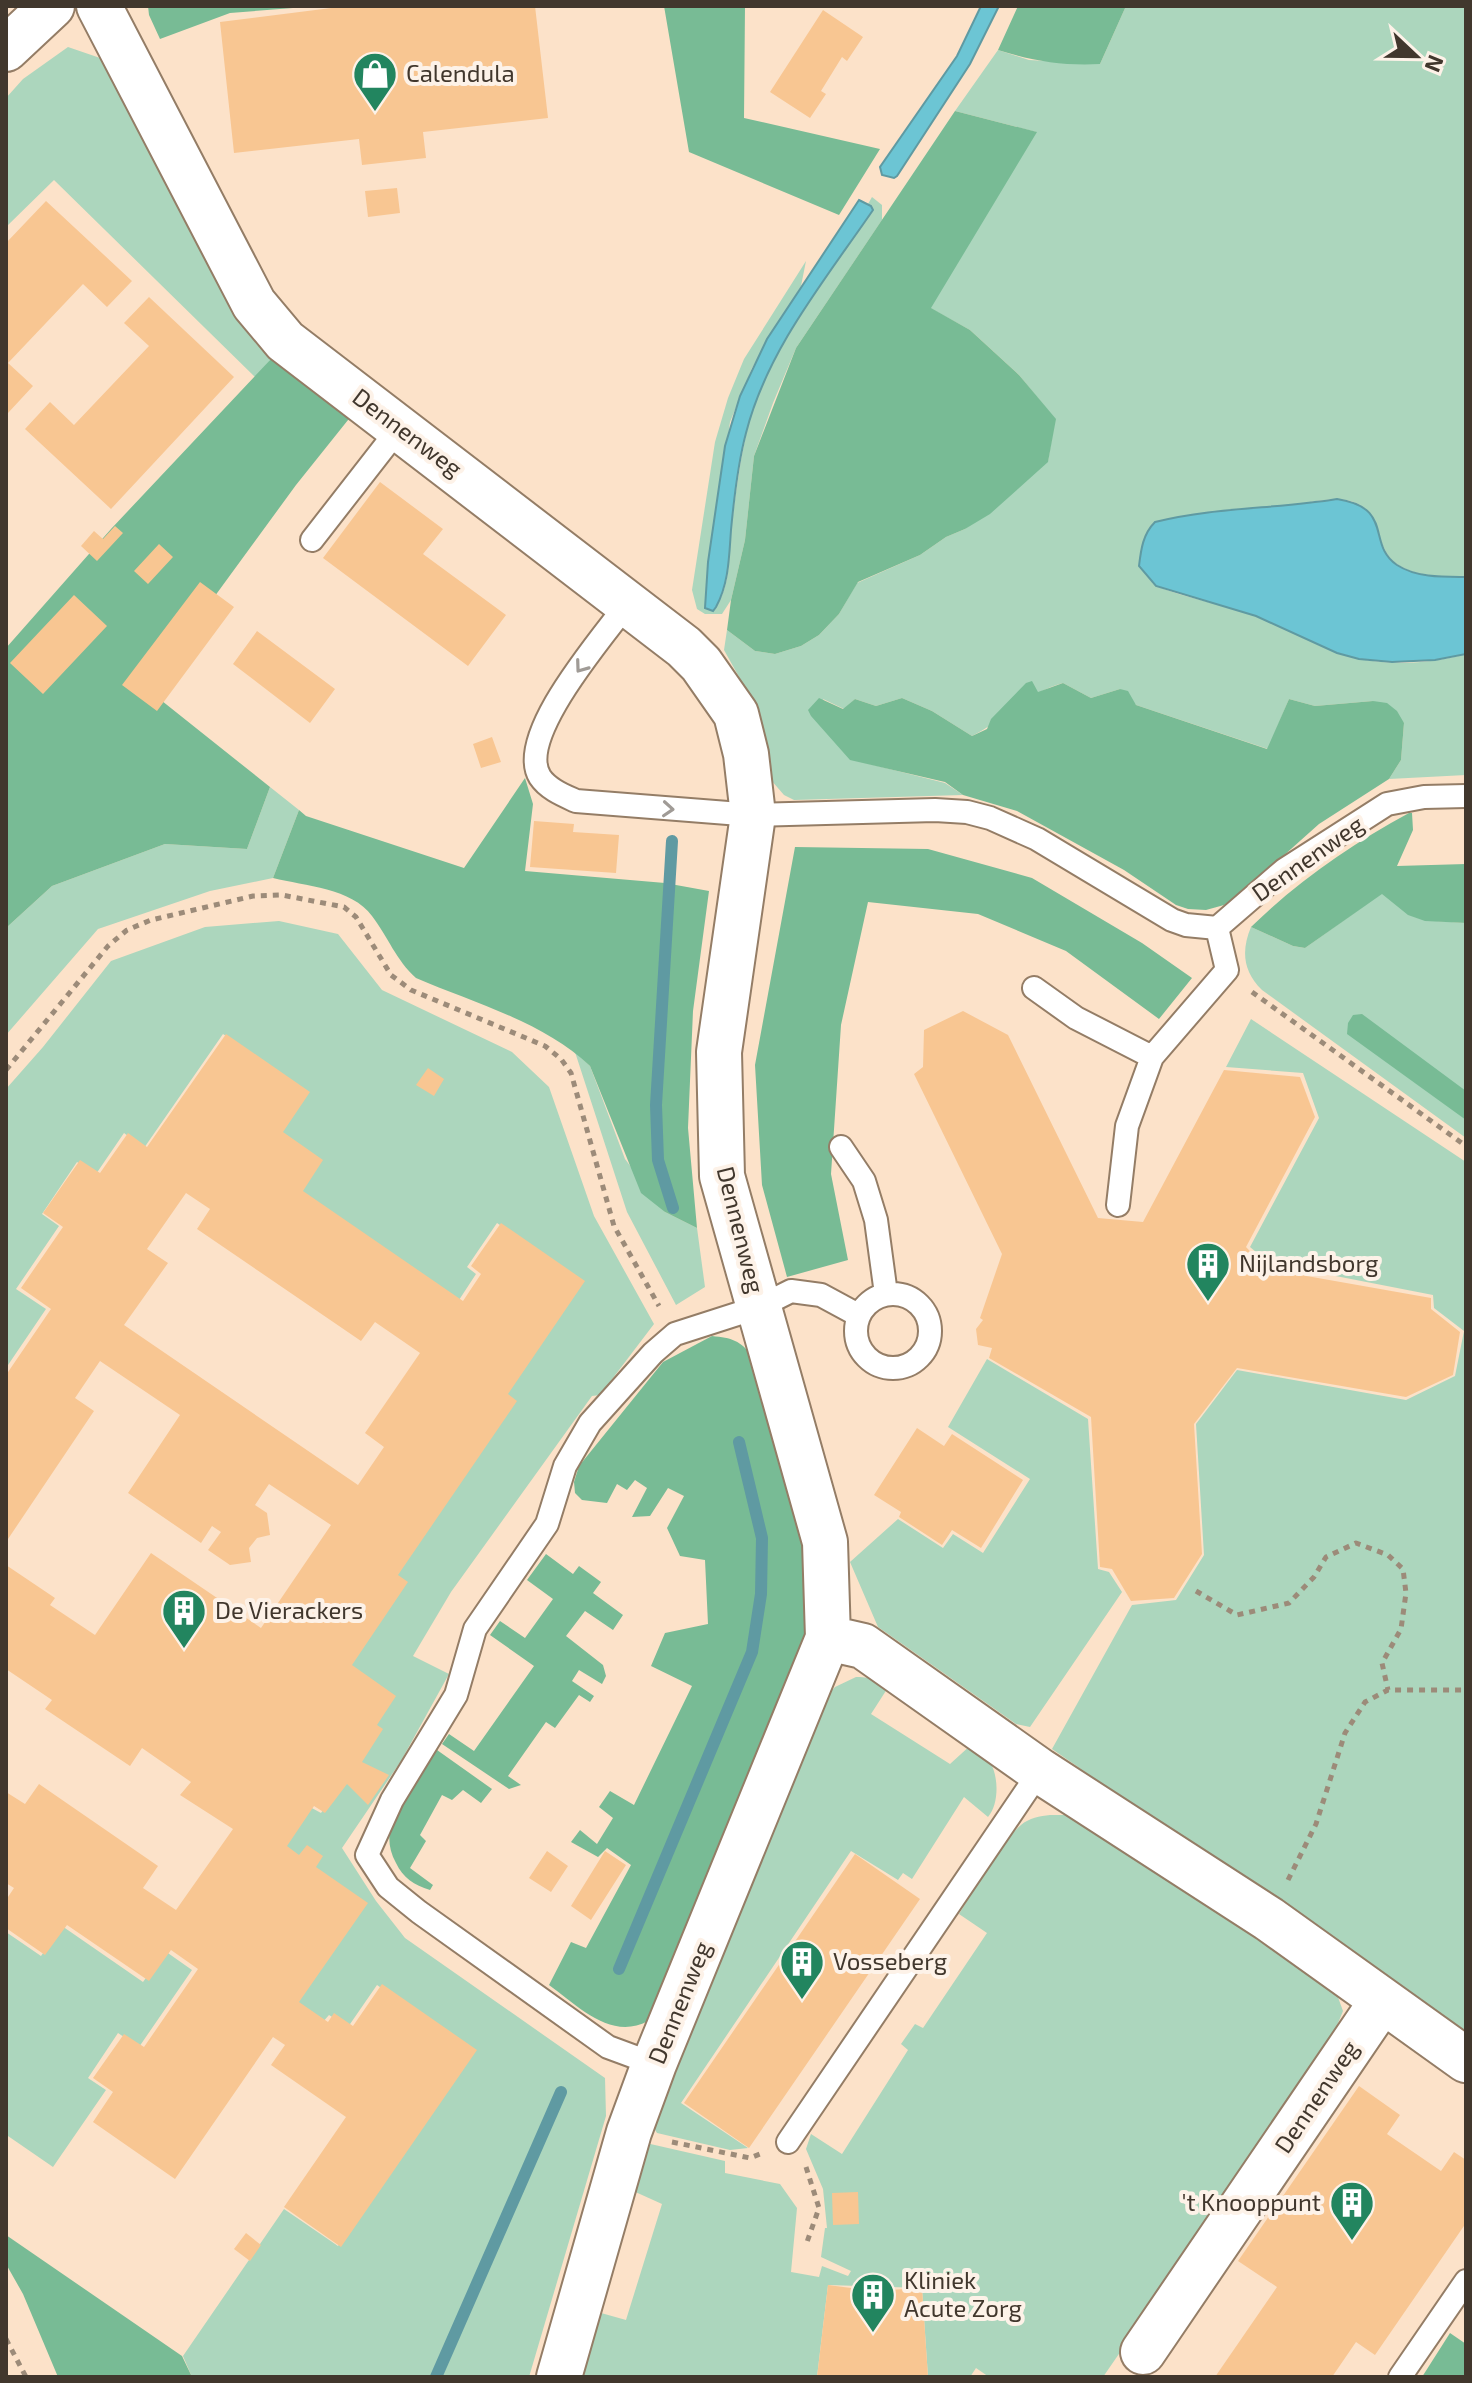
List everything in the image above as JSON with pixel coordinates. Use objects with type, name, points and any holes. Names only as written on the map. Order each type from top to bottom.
[{"type":"street","points":[[6,49],[52,6]]},
{"type":"street","name":"Dennenweg","points":[[99,6],[254,304],[285,341],[684,647],[701,664],[736,714],[746,754],[753,815],[719,1052],[722,1176],[825,1542],[828,1638],[629,2132],[559,2377]]},
{"type":"street","points":[[828,1638],[863,1646],[1040,1771],[1269,1919],[1466,2060]]},
{"type":"street","name":"Dennenweg","points":[[1143,2352],[1382,2001]]},
{"type":"lane","points":[[312,540],[400,427]]},
{"type":"lane","points":[[627,604],[542,726],[536,746],[539,775],[554,791],[576,801],[753,815],[935,810],[967,812],[990,818],[1037,839],[1172,920],[1186,925],[1217,928],[1227,970],[1152,1057],[1127,1126],[1118,1205]]},
{"type":"lane","name":"Dennenweg","points":[[1217,928],[1284,870],[1387,804],[1424,797],[1466,796]]},
{"type":"lane","points":[[1034,988],[1076,1018],[1152,1057]]},
{"type":"lane","points":[[841,1147],[864,1181],[876,1220],[886,1294]]},
{"type":"lane","points":[[654,2064],[608,2047],[419,1912],[388,1887],[367,1855],[392,1800],[456,1695],[475,1629],[547,1524],[565,1466],[590,1423],[653,1353],[675,1334],[759,1307],[791,1291],[821,1295],[858,1315]]},
{"type":"lane","points":[[886,1294],[910,1297],[927,1314],[930,1337],[918,1359],[894,1369],[870,1361],[856,1340],[858,1315],[875,1297],[886,1294]]},
{"type":"lane","points":[[788,2142],[1040,1771]]},
{"type":"lane","points":[[1400,2377],[1466,2281]]},
{"type":"path","points":[[6,1070],[108,946],[127,930],[151,920],[253,896],[282,895],[344,907],[356,917],[391,975],[411,990],[535,1041],[561,1059],[571,1073],[614,1226],[675,1334]]},
{"type":"path","points":[[1227,970],[1256,995],[1466,1146]]},
{"type":"path","points":[[1196,1591],[1237,1615],[1289,1603],[1314,1577],[1326,1557],[1356,1543],[1388,1555],[1403,1569],[1406,1593],[1401,1629],[1382,1663],[1388,1690]]},
{"type":"path","points":[[1269,1919],[1316,1824],[1345,1733],[1365,1702],[1388,1690],[1466,1690]]},
{"type":"path","points":[[629,2132],[750,2158],[788,2142],[809,2172],[819,2208],[807,2242]]},
{"type":"path","points":[[6,2339],[26,2377]]},
{"type":"green space","points":[[148,6],[319,6],[230,13],[160,39]]},
{"type":"green space","points":[[664,6],[745,6],[744,118],[880,149],[839,215],[689,152]]},
{"type":"green space","points":[[1018,6],[1126,6],[1100,64],[1074,64],[1049,62],[998,50]]},
{"type":"green space","points":[[1126,6],[1466,6],[1466,577],[1420,573],[1398,565],[1384,548],[1368,512],[1356,503],[1339,499],[1284,507],[1219,511],[1156,522],[1146,537],[1143,554],[1146,572],[1156,586],[1256,616],[1354,658],[1402,663],[1466,654],[1466,775],[1389,779],[1401,760],[1404,723],[1373,701],[1315,706],[1289,699],[1268,749],[1136,705],[1120,689],[1091,698],[1063,683],[1039,693],[972,736],[932,711],[902,698],[876,706],[855,699],[844,709],[823,699],[850,759],[945,783],[963,795],[794,800],[784,795],[771,780],[758,711],[724,650],[727,630],[755,651],[775,654],[801,646],[819,635],[839,614],[857,583],[920,555],[946,537],[965,529],[1048,461],[1055,419],[1019,375],[970,330],[930,308],[1036,132],[955,111],[998,50],[1029,60],[1100,64]]},
{"type":"green space","points":[[68,47],[103,59],[272,358],[256,378],[54,180],[6,227],[6,98],[23,79]]},
{"type":"green space","points":[[955,111],[1037,132],[931,308],[970,330],[1019,375],[1056,419],[1048,462],[990,514],[920,555],[858,582],[839,614],[819,635],[801,646],[775,654],[755,651],[727,630],[745,540],[754,456],[796,348]]},
{"type":"green space","points":[[872,197],[882,205],[882,220],[796,348],[754,456],[745,540],[731,600],[722,614],[705,614],[697,609],[692,590],[715,442],[728,398],[744,359],[806,261],[801,286],[752,368],[730,422],[705,608],[713,610],[727,580],[742,456],[759,391],[796,321],[872,211],[868,204]]},
{"type":"green space","points":[[272,358],[352,415],[296,485],[147,689],[270,787],[247,849],[165,844],[52,886],[6,928],[6,648],[111,529]]},
{"type":"green space","points":[[1032,681],[1038,692],[1063,683],[1091,698],[1120,689],[1128,691],[1136,705],[1267,749],[1289,699],[1315,706],[1373,701],[1387,703],[1397,711],[1404,723],[1401,760],[1389,779],[1319,824],[1243,892],[1224,905],[1206,910],[1188,909],[1176,905],[1124,870],[1017,811],[963,795],[945,782],[850,760],[808,710],[819,698],[843,709],[855,699],[876,706],[902,698],[932,711],[972,736],[987,729],[991,719],[1026,683]]},
{"type":"green space","points":[[525,778],[533,804],[525,871],[665,883],[709,891],[693,1011],[688,1128],[697,1228],[665,1212],[641,1193],[590,1066],[572,1051],[530,1025],[416,978],[403,964],[372,916],[353,899],[273,878],[299,810],[306,816],[464,868]]},
{"type":"green space","points":[[270,787],[299,810],[273,878],[210,891],[98,929],[6,1035],[6,928],[52,886],[165,844],[247,849]]},
{"type":"green space","points":[[1412,813],[1413,830],[1397,866],[1466,864],[1466,923],[1425,921],[1408,915],[1382,894],[1305,948],[1293,946],[1251,927],[1326,864]]},
{"type":"green space","points":[[795,847],[928,849],[1032,878],[1142,943],[1192,978],[1159,1019],[1066,951],[978,914],[868,902],[841,1025],[831,1174],[848,1260],[787,1277],[762,1185],[755,1065]]},
{"type":"green space","points":[[1382,893],[1412,915],[1466,923],[1466,1138],[1262,990],[1248,968],[1245,952],[1251,927],[1293,946],[1305,948]]},
{"type":"green space","points":[[279,921],[338,934],[382,990],[512,1052],[549,1087],[594,1216],[654,1324],[600,1395],[592,1396],[451,1592],[413,1656],[449,1674],[401,1761],[342,1848],[376,1901],[405,1938],[605,2078],[606,2116],[529,2377],[192,2377],[183,2356],[284,2209],[338,2246],[472,2050],[377,1985],[348,2027],[329,2015],[322,2023],[295,2005],[284,1846],[310,1807],[321,1813],[377,1730],[348,1665],[460,1470],[581,1280],[497,1223],[467,1267],[476,1274],[459,1300],[298,1190],[281,1133],[308,1092],[223,1034],[144,1148],[124,1133],[96,1174],[77,1162],[42,1214],[59,1226],[16,1289],[46,1309],[6,1368],[6,1089],[111,961],[205,927]]},
{"type":"green space","points":[[1362,1014],[1466,1091],[1466,1120],[1347,1034],[1353,1015]]},
{"type":"green space","points":[[1251,1019],[1466,1162],[1466,2035],[1052,1749],[1132,1605],[1176,1600],[1204,1555],[1196,1424],[1237,1370],[1406,1400],[1455,1376],[1464,1331],[1434,1308],[1433,1295],[1269,1263],[1250,1247],[1319,1118],[1303,1073],[1226,1067]]},
{"type":"green space","points":[[575,1052],[590,1066],[625,1159],[665,1212],[697,1228],[705,1287],[676,1305],[627,1212]]},
{"type":"green space","points":[[712,1336],[735,1341],[753,1357],[806,1553],[812,1616],[798,1675],[648,2021],[621,2027],[583,2011],[549,1985],[571,1942],[586,1948],[631,1865],[607,1848],[598,1857],[571,1842],[580,1830],[597,1844],[613,1818],[599,1807],[610,1791],[634,1805],[692,1686],[651,1666],[665,1633],[708,1624],[705,1560],[680,1556],[667,1528],[684,1496],[668,1488],[650,1516],[632,1517],[647,1488],[635,1480],[627,1490],[617,1484],[607,1503],[582,1500],[575,1493],[574,1482],[579,1466],[663,1362]]},
{"type":"green space","points":[[987,1359],[1088,1419],[1098,1569],[1109,1572],[1122,1592],[1030,1727],[1016,1724],[878,1627],[850,1562],[898,1519],[943,1548],[953,1534],[983,1553],[1030,1479],[948,1427]]},
{"type":"green space","points":[[546,1554],[573,1574],[579,1566],[601,1582],[593,1593],[623,1615],[613,1630],[585,1611],[566,1636],[603,1665],[606,1676],[602,1684],[579,1670],[572,1681],[594,1696],[590,1702],[579,1695],[555,1728],[546,1722],[508,1776],[521,1785],[509,1789],[442,1744],[449,1734],[474,1751],[534,1666],[490,1635],[500,1621],[525,1638],[553,1599],[527,1580]]},
{"type":"green space","points":[[856,1677],[873,1679],[889,1686],[871,1714],[950,1764],[972,1744],[989,1759],[996,1783],[992,1812],[988,1817],[964,1797],[912,1879],[903,1873],[898,1880],[851,1851],[681,2103],[748,2148],[730,2150],[657,2133],[652,2125],[667,2080],[829,1694],[835,1687]]},
{"type":"green space","points":[[437,1750],[492,1789],[481,1803],[463,1790],[452,1800],[442,1795],[420,1835],[426,1841],[410,1868],[433,1885],[430,1890],[402,1873],[390,1848],[390,1833],[400,1803]]},
{"type":"green space","points":[[1050,1815],[1084,1820],[1335,1989],[1343,2011],[1324,2057],[1103,2377],[989,2377],[976,2368],[970,2377],[928,2377],[922,2288],[828,2285],[817,2377],[571,2377],[594,2311],[626,2320],[662,2204],[631,2190],[646,2143],[725,2161],[725,2173],[780,2184],[797,2208],[791,2272],[819,2277],[822,2266],[848,2276],[851,2271],[821,2257],[827,2228],[823,2189],[806,2149],[811,2134],[842,2154],[908,2050],[901,2044],[915,2024],[923,2028],[987,1933],[959,1914],[987,1867],[1021,1825],[1031,1819]]},
{"type":"green space","points":[[62,1926],[143,1982],[165,1951],[192,1970],[139,2047],[118,2033],[88,2078],[106,2090],[53,2167],[8,2136],[6,2138],[6,1932],[41,1956]]},
{"type":"green space","points":[[6,2235],[182,2356],[192,2377],[58,2377],[23,2294],[6,2264]]},
{"type":"green space","points":[[1450,2333],[1466,2344],[1466,2377],[1422,2377]]},
{"type":"water","points":[[981,6],[999,6],[970,64],[897,176],[882,175],[880,167],[957,56]]},
{"type":"water","points":[[859,200],[873,210],[799,317],[756,402],[739,468],[726,579],[713,611],[705,608],[708,562],[725,446],[740,396],[767,339]]},
{"type":"water","points":[[1337,499],[1366,510],[1373,518],[1388,557],[1397,565],[1422,575],[1466,577],[1466,654],[1435,660],[1392,662],[1359,659],[1337,653],[1256,616],[1156,586],[1139,566],[1145,537],[1155,522],[1200,513]]},
{"type":"building","points":[[347,6],[535,6],[548,118],[423,132],[426,158],[362,165],[359,139],[234,153],[220,22]]},
{"type":"building","points":[[823,10],[863,37],[847,61],[842,57],[821,91],[826,94],[810,118],[770,92]]},
{"type":"building","points":[[397,188],[400,213],[368,217],[365,191]]},
{"type":"building","points":[[46,201],[132,281],[107,307],[83,284],[8,363],[33,386],[8,413],[6,243]]},
{"type":"building","points":[[149,297],[234,377],[111,509],[25,429],[50,402],[74,425],[149,346],[124,323]]},
{"type":"building","points":[[380,482],[443,529],[423,554],[506,615],[468,666],[323,558]]},
{"type":"building","points":[[115,526],[123,533],[97,561],[81,546],[94,531],[103,539]]},
{"type":"building","points":[[159,544],[173,557],[148,584],[134,571]]},
{"type":"building","points":[[200,582],[234,607],[157,711],[122,685]]},
{"type":"building","points":[[74,595],[107,626],[43,694],[10,663]]},
{"type":"building","points":[[257,631],[335,689],[310,723],[233,664]]},
{"type":"building","points":[[492,737],[501,762],[481,768],[473,744]]},
{"type":"building","points":[[534,821],[574,824],[573,832],[619,835],[616,873],[530,867]]},
{"type":"building","name":"Nijlandsborg","points":[[963,1011],[1008,1035],[1098,1218],[1143,1222],[1224,1070],[1300,1077],[1315,1117],[1246,1247],[1267,1269],[1431,1298],[1431,1309],[1460,1332],[1453,1375],[1406,1397],[1237,1368],[1194,1424],[1202,1554],[1174,1598],[1131,1601],[1112,1569],[1100,1567],[1091,1417],[989,1358],[992,1348],[978,1345],[976,1329],[983,1320],[980,1318],[1002,1254],[914,1074],[923,1067],[924,1030]]},
{"type":"building","name":"De Vierackers","points":[[226,1034],[310,1092],[283,1132],[323,1160],[303,1191],[463,1301],[481,1274],[471,1266],[501,1223],[585,1281],[508,1394],[517,1401],[398,1575],[408,1582],[352,1665],[396,1696],[377,1725],[383,1729],[362,1762],[389,1775],[368,1805],[347,1784],[325,1813],[314,1806],[287,1846],[299,1855],[307,1845],[323,1856],[316,1867],[368,1903],[299,2002],[328,2022],[334,2013],[353,2026],[382,1984],[477,2050],[341,2247],[284,2207],[346,2117],[271,2065],[285,2045],[273,2037],[175,2179],[93,2122],[113,2092],[93,2078],[124,2034],[144,2047],[198,1969],[171,1950],[149,1981],[67,1925],[45,1955],[6,1928],[6,1900],[14,1888],[6,1883],[6,1792],[25,1804],[39,1784],[158,1866],[143,1888],[176,1910],[233,1829],[180,1795],[191,1782],[142,1748],[130,1766],[45,1709],[52,1700],[6,1669],[6,1565],[55,1598],[50,1605],[95,1635],[151,1553],[261,1628],[331,1525],[269,1484],[255,1505],[267,1513],[270,1535],[257,1538],[249,1548],[251,1562],[230,1565],[208,1550],[221,1532],[212,1526],[201,1543],[128,1493],[180,1415],[100,1361],[75,1398],[94,1411],[6,1542],[6,1375],[51,1309],[21,1288],[63,1227],[43,1213],[80,1160],[100,1173],[128,1133],[147,1147]],"holes":[[[186,1193],[210,1209],[197,1229],[361,1341],[375,1322],[420,1353],[365,1433],[384,1447],[358,1485],[124,1325],[168,1263],[147,1249]]]},
{"type":"building","points":[[428,1068],[444,1079],[434,1096],[416,1085]]},
{"type":"building","points":[[917,1428],[944,1446],[952,1434],[1023,1480],[981,1548],[952,1530],[942,1545],[899,1517],[901,1512],[874,1495]]},
{"type":"building","points":[[547,1851],[568,1866],[551,1892],[529,1878]]},
{"type":"building","points":[[605,1851],[626,1865],[591,1920],[571,1906]]},
{"type":"building","name":"Vosseberg","points":[[855,1854],[920,1899],[749,2148],[684,2103]]},
{"type":"building","name":"'t Knooppunt","points":[[1359,2086],[1400,2115],[1387,2134],[1441,2171],[1454,2152],[1466,2160],[1466,2223],[1375,2355],[1356,2342],[1332,2377],[1215,2377],[1277,2287],[1238,2261]]},
{"type":"building","points":[[858,2192],[859,2224],[833,2225],[832,2193]]},
{"type":"building","points":[[246,2233],[261,2245],[250,2261],[234,2249]]},
{"type":"building","name":"Kliniek Acute Zorg","points":[[828,2285],[874,2291],[922,2288],[928,2377],[817,2377]]},
{"type":"waterway","points":[[672,841],[656,1105],[658,1160],[673,1208]]},
{"type":"waterway","points":[[619,1969],[752,1652],[761,1594],[762,1538],[739,1442]]},
{"type":"waterway","points":[[436,2377],[561,2092]]},
{"type":"place","name":"Calendula","points":[[375,113]]},
{"type":"place","name":"Nijlandsborg","points":[[1208,1303]]},
{"type":"place","name":"De Vierackers","points":[[184,1650]]},
{"type":"place","name":"Vosseberg","points":[[802,2001]]},
{"type":"place","name":"'t Knooppunt","points":[[1352,2242]]},
{"type":"place","name":"Kliniek Acute Zorg","points":[[873,2334]]}]
